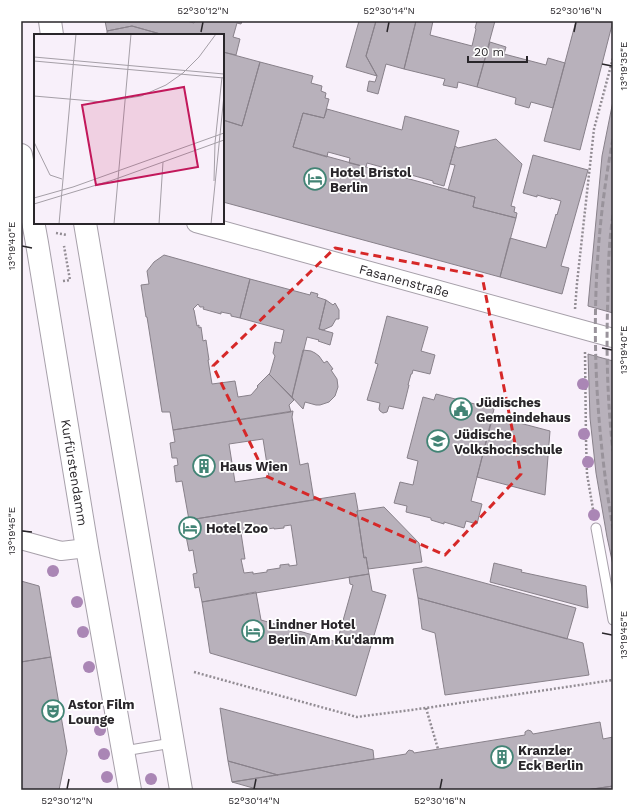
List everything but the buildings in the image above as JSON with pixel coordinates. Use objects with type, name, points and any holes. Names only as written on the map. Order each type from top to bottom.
[{"type":"main road","points":[[50,21],[52,34]]},
{"type":"main road","name":"Kurfürstendamm","points":[[25,171],[87,548],[130,790]]},
{"type":"main road","points":[[77,229],[180,790]]},
{"type":"street","name":"Fasanenstraße","points":[[200,224],[613,338]]},
{"type":"street","points":[[21,540],[61,551],[87,548]]},
{"type":"lane","points":[[596,528],[613,620]]},
{"type":"lane","points":[[124,751],[172,743]]},
{"type":"path","points":[[573,328],[594,129],[613,58]]},
{"type":"path","points":[[53,232],[77,229]]},
{"type":"path","points":[[64,246],[69,273]]},
{"type":"path","points":[[585,352],[587,474],[596,528]]},
{"type":"path","points":[[194,672],[357,717],[613,680]]},
{"type":"path","points":[[426,708],[438,749]]},
{"type":"highlighted area","points":[[335,248],[482,276],[521,474],[445,555],[266,476],[213,366]]},
{"type":"railway","points":[[613,139],[599,236],[595,334],[600,432],[613,529]]},
{"type":"railway","points":[[613,215],[609,254],[607,333],[608,392],[613,451]]},
{"type":"place","name":"Hotel Bristol Berlin","points":[[315,179]]},
{"type":"place","name":"Jüdisches Gemeindehaus","points":[[461,409]]},
{"type":"place","name":"Jüdische Volkshochschule","points":[[438,441]]},
{"type":"place","name":"Haus Wien","points":[[204,466]]},
{"type":"place","name":"Hotel Zoo","points":[[190,528]]},
{"type":"place","name":"Lindner Hotel Berlin Am Ku'damm","points":[[253,631]]},
{"type":"place","name":"Astor Film Lounge","points":[[53,711]]},
{"type":"place","name":"Kranzler Eck Berlin","points":[[502,757]]}]
